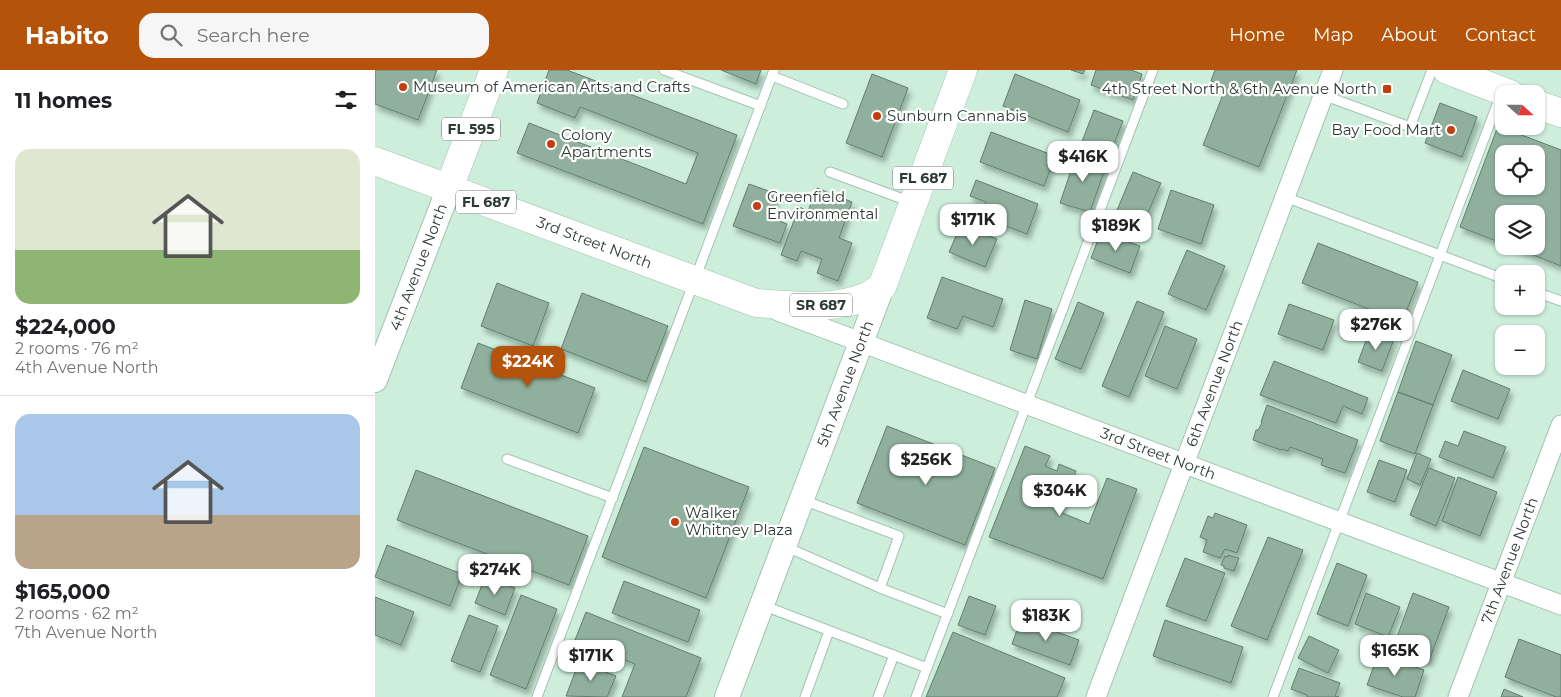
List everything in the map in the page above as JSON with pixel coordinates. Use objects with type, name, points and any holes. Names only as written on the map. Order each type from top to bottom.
[{"type":"main road","name":"4th Avenue North","points":[[449,188],[494,70]]},
{"type":"main road","name":"5th Avenue North","points":[[882,286],[963,70]]},
{"type":"main road","points":[[1447,70],[1495,88]]},
{"type":"main road","points":[[1545,107],[1561,113]]},
{"type":"main road","name":"3rd Street North","points":[[375,160],[756,303],[807,306],[838,304],[866,297],[882,286]]},
{"type":"street","name":"6th Avenue North","points":[[1096,697],[1333,70]]},
{"type":"street","name":"4th Avenue North","points":[[375,380],[449,188]]},
{"type":"street","name":"5th Avenue North","points":[[727,697],[882,286]]},
{"type":"street","name":"3rd Street North","points":[[756,303],[1561,605]]},
{"type":"street","name":"7th Avenue North","points":[[1458,697],[1561,424]]},
{"type":"lane","points":[[664,70],[761,106]]},
{"type":"lane","points":[[916,697],[1153,70]]},
{"type":"lane","points":[[1323,94],[1410,127],[1432,70]]},
{"type":"lane","points":[[537,697],[773,73],[843,104]]},
{"type":"lane","points":[[1273,697],[1440,255],[1495,119]]},
{"type":"lane","points":[[830,172],[913,203]]},
{"type":"lane","points":[[1285,197],[1495,276]]},
{"type":"lane","points":[[1545,295],[1561,301]]},
{"type":"lane","points":[[507,459],[613,498]]},
{"type":"lane","points":[[801,500],[899,536],[880,588]]},
{"type":"lane","points":[[784,546],[880,588],[948,614]]},
{"type":"lane","points":[[761,605],[927,668]]},
{"type":"lane","points":[[805,697],[829,631]]},
{"type":"lane","points":[[878,697],[894,656]]},
{"type":"building","name":"Museum of American Arts and Crafts","points":[[375,70],[437,70],[418,120],[375,104]]},
{"type":"building","name":"Colony Apartments","points":[[549,70],[567,70],[737,135],[703,224],[517,153],[529,123],[686,184],[698,153],[580,107],[575,118],[537,103]]},
{"type":"building","points":[[721,70],[761,70],[756,84]]},
{"type":"building","points":[[1071,70],[1085,70],[1083,74]]},
{"type":"building","points":[[1096,70],[1131,70],[1142,74],[1133,100],[1091,85]]},
{"type":"building","points":[[1215,70],[1297,70],[1259,167],[1203,145],[1226,87],[1211,81]]},
{"type":"building","name":"Sunburn Cannabis","points":[[872,74],[908,88],[882,157],[846,143]]},
{"type":"building","points":[[1015,74],[1080,100],[1068,132],[1003,106]]},
{"type":"building","name":"Bay Food Mart","points":[[1440,103],[1477,117],[1462,157],[1425,143]]},
{"type":"building","points":[[1094,110],[1123,121],[1109,157],[1080,147]]},
{"type":"building","points":[[991,132],[1055,156],[1044,186],[980,162]]},
{"type":"building","points":[[1495,134],[1522,135],[1561,150],[1561,266],[1534,255],[1545,255],[1545,205],[1495,205],[1495,241],[1460,227]]},
{"type":"building","points":[[1077,153],[1107,163],[1090,212],[1060,203]]},
{"type":"building","points":[[1133,172],[1161,183],[1142,226],[1115,215]]},
{"type":"building","points":[[976,180],[1038,204],[1027,234],[980,216],[986,202],[970,196]]},
{"type":"building","name":"Greenfield Environmental","points":[[749,184],[777,194],[769,217],[787,224],[780,243],[733,226]]},
{"type":"building","points":[[817,188],[852,202],[839,238],[852,243],[838,281],[817,273],[822,259],[801,251],[797,261],[781,255],[799,207],[808,211]]},
{"type":"building","points":[[1171,190],[1214,205],[1201,244],[1158,229]]},
{"type":"building","points":[[961,225],[997,239],[985,267],[949,252]]},
{"type":"building","points":[[1101,232],[1140,246],[1130,273],[1091,258]]},
{"type":"building","points":[[1318,243],[1418,282],[1402,322],[1302,283]]},
{"type":"building","points":[[1187,250],[1225,266],[1206,310],[1168,294]]},
{"type":"building","points":[[942,277],[1003,299],[993,327],[963,316],[957,329],[927,318]]},
{"type":"building","points":[[497,283],[549,303],[533,346],[481,326]]},
{"type":"building","points":[[582,293],[668,326],[646,382],[561,349]]},
{"type":"building","points":[[1025,300],[1052,309],[1037,359],[1010,350]]},
{"type":"building","points":[[1137,301],[1164,312],[1129,397],[1102,386]]},
{"type":"building","points":[[1078,302],[1104,313],[1081,369],[1055,359]]},
{"type":"building","points":[[1289,304],[1334,320],[1323,350],[1278,334]]},
{"type":"building","points":[[1165,326],[1197,339],[1177,389],[1145,376]]},
{"type":"building","points":[[1370,330],[1394,339],[1382,371],[1358,362]]},
{"type":"building","points":[[1416,341],[1452,355],[1433,405],[1398,392]]},
{"type":"building","points":[[478,343],[595,388],[578,433],[461,388]]},
{"type":"building","points":[[1274,361],[1368,398],[1362,414],[1343,406],[1336,423],[1260,395]]},
{"type":"building","points":[[1463,370],[1510,389],[1498,419],[1451,401]]},
{"type":"building","points":[[1398,392],[1433,405],[1415,454],[1380,441]]},
{"type":"building","points":[[1267,405],[1358,440],[1345,473],[1321,465],[1323,459],[1290,447],[1288,451],[1281,450],[1253,440],[1256,430],[1258,430],[1262,423]]},
{"type":"building","points":[[887,426],[995,468],[965,545],[857,503]]},
{"type":"building","points":[[1464,431],[1506,447],[1493,478],[1439,457],[1445,441],[1458,446]]},
{"type":"building","points":[[1025,446],[1050,456],[1045,466],[1057,471],[1059,464],[1076,471],[1060,512],[1089,524],[1107,478],[1137,489],[1103,579],[989,537]]},
{"type":"building","name":"Walker Whitney Plaza","points":[[644,447],[749,487],[706,598],[602,557]]},
{"type":"building","points":[[1417,453],[1431,459],[1420,485],[1407,479]]},
{"type":"building","points":[[1379,460],[1407,470],[1395,502],[1367,492]]},
{"type":"building","points":[[1429,468],[1455,478],[1436,526],[1410,515]]},
{"type":"building","points":[[416,470],[588,536],[569,585],[397,520]]},
{"type":"building","points":[[1458,477],[1497,492],[1480,536],[1442,521]]},
{"type":"building","points":[[1215,513],[1247,525],[1237,553],[1225,549],[1220,558],[1203,552],[1207,540],[1200,537],[1208,516],[1213,518]]},
{"type":"building","points":[[1268,537],[1303,550],[1267,640],[1231,626]]},
{"type":"building","points":[[387,545],[462,574],[450,606],[375,577]]},
{"type":"building","points":[[1228,555],[1239,558],[1234,571],[1221,565],[1225,556],[1228,557]]},
{"type":"building","points":[[1185,558],[1225,573],[1206,621],[1166,606]]},
{"type":"building","points":[[1337,563],[1367,575],[1348,626],[1317,614]]},
{"type":"building","points":[[485,577],[515,588],[505,615],[475,603]]},
{"type":"building","points":[[624,581],[700,610],[688,642],[612,613]]},
{"type":"building","points":[[1366,593],[1400,607],[1388,637],[1355,624]]},
{"type":"building","points":[[1413,593],[1449,607],[1429,661],[1393,648]]},
{"type":"building","points":[[521,595],[557,609],[526,689],[490,675]]},
{"type":"building","points":[[969,596],[996,606],[985,635],[958,625]]},
{"type":"building","points":[[375,597],[414,612],[401,645],[375,635]]},
{"type":"building","points":[[586,612],[701,658],[686,697],[622,697],[635,664],[575,640]]},
{"type":"building","points":[[469,615],[498,626],[480,672],[451,661]]},
{"type":"building","points":[[1021,619],[1079,640],[1070,665],[1012,644]]},
{"type":"building","points":[[1165,620],[1243,647],[1231,683],[1153,656]]},
{"type":"building","points":[[953,632],[1065,678],[1057,697],[926,697]]},
{"type":"building","points":[[1309,636],[1339,650],[1328,673],[1298,658]]},
{"type":"building","points":[[1519,639],[1561,655],[1561,697],[1556,697],[1505,677]]},
{"type":"building","points":[[1378,654],[1424,670],[1415,697],[1403,697],[1367,685]]},
{"type":"building","points":[[579,662],[616,676],[607,697],[566,696]]},
{"type":"building","points":[[1299,668],[1340,683],[1335,696],[1339,697],[1307,697],[1307,695],[1291,689]]},
{"type":"building","points":[[1504,689],[1523,697],[1501,697]]},
{"type":"place","name":"Museum of American Arts and Crafts","points":[[403,87]]},
{"type":"place","name":"4th Street North & 6th Avenue North","points":[[1387,89]]},
{"type":"place","name":"Sunburn Cannabis","points":[[877,116]]},
{"type":"place","name":"Bay Food Mart","points":[[1451,130]]},
{"type":"place","name":"Colony Apartments","points":[[551,144]]},
{"type":"place","name":"Greenfield Environmental","points":[[757,206]]},
{"type":"place","name":"Walker Whitney Plaza","points":[[675,522]]}]
